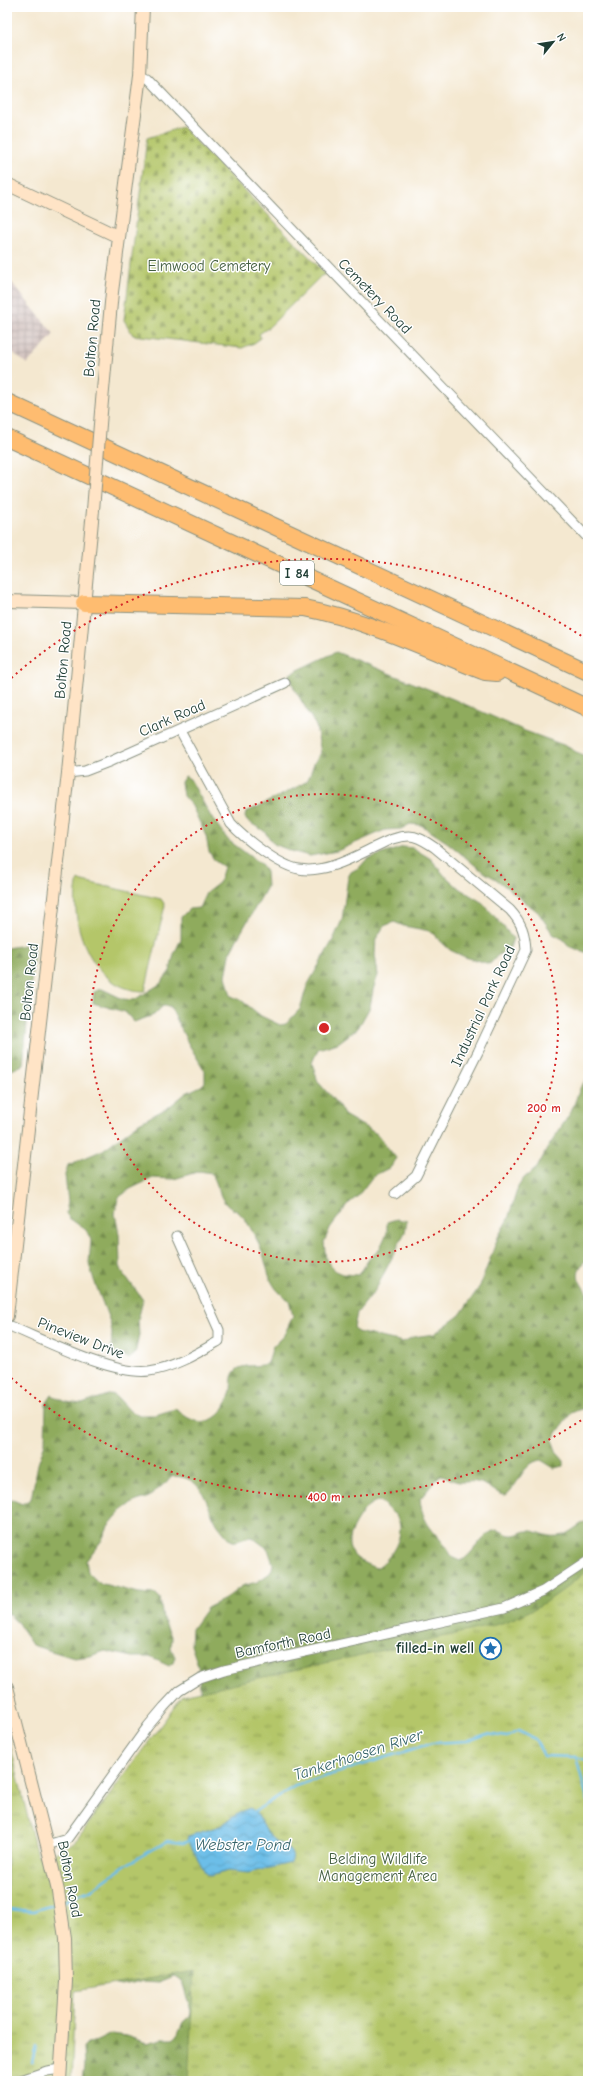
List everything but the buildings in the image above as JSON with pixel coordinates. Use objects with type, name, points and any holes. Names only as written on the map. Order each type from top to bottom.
[{"type":"highway","points":[[7,391],[33,405],[54,424]]},
{"type":"highway","name":"I 84","points":[[7,402],[588,672]]},
{"type":"highway","name":"I 84","points":[[7,438],[588,708]]},
{"type":"highway","points":[[84,603],[305,608],[330,614],[382,632],[485,672],[514,674]]},
{"type":"street","name":"Bolton Road","points":[[7,1316],[68,773],[101,412],[119,236],[140,75],[143,7]]},
{"type":"street","name":"Cemetery Road","points":[[140,75],[147,78],[588,538]]},
{"type":"street","points":[[7,184],[119,236]]},
{"type":"street","points":[[7,601],[84,603]]},
{"type":"street","name":"Clark Road","points":[[68,773],[85,771],[180,731],[285,683]]},
{"type":"street","name":"Industrial Park Road","points":[[180,731],[231,824],[242,836],[284,863],[298,869],[313,870],[328,867],[395,838],[410,836],[422,840],[434,847],[510,910],[520,921],[525,934],[526,950],[523,957],[478,1052],[416,1176],[395,1194]]},
{"type":"street","name":"Pineview Drive","points":[[7,1325],[103,1364],[132,1372],[149,1371],[166,1367],[208,1347],[219,1341],[219,1330],[177,1236]]},
{"type":"street","name":"Bamforth Road","points":[[47,1845],[67,1839],[148,1726],[179,1691],[200,1678],[224,1670],[504,1608],[543,1591],[588,1561]]},
{"type":"street","name":"Bolton Road","points":[[7,1688],[47,1845],[62,1914],[65,1938],[66,1981],[60,2081]]},
{"type":"street","points":[[18,2081],[46,2071],[61,2069]]},
{"type":"shaded area","points":[[7,277],[54,334],[27,364],[7,348]]},
{"type":"green space","name":"Elmwood Cemetery","points":[[182,127],[326,274],[321,276],[268,328],[259,334],[261,338],[242,348],[133,335],[124,320],[147,138]]},
{"type":"green space","points":[[336,652],[453,699],[525,731],[566,746],[588,759],[588,953],[570,947],[563,939],[553,934],[538,912],[496,879],[482,871],[448,843],[421,825],[410,824],[401,829],[385,830],[337,851],[310,856],[294,852],[274,844],[264,831],[247,821],[245,817],[246,812],[307,781],[315,761],[321,753],[316,726],[294,688],[290,674]]},
{"type":"green space","points":[[185,776],[190,779],[210,815],[228,840],[262,865],[266,872],[267,887],[231,950],[226,976],[231,996],[241,1000],[261,1016],[280,1025],[286,1024],[300,1009],[307,986],[333,940],[342,920],[348,877],[351,872],[360,867],[367,859],[403,847],[413,848],[431,859],[444,875],[460,889],[483,903],[513,938],[510,948],[497,956],[490,964],[465,957],[450,950],[430,931],[404,926],[394,922],[384,926],[376,939],[375,955],[378,975],[373,990],[370,1007],[358,1028],[338,1043],[318,1049],[312,1063],[318,1082],[339,1106],[344,1115],[377,1134],[396,1158],[391,1167],[373,1176],[357,1197],[349,1203],[330,1228],[324,1242],[326,1260],[334,1270],[343,1274],[359,1275],[369,1259],[379,1250],[387,1233],[387,1222],[397,1219],[407,1221],[405,1232],[376,1289],[357,1313],[354,1328],[357,1332],[403,1342],[413,1337],[434,1334],[460,1315],[480,1286],[498,1237],[508,1219],[518,1187],[524,1178],[537,1168],[547,1149],[571,1112],[581,1086],[588,1078],[588,1258],[580,1267],[578,1276],[581,1284],[588,1294],[588,1411],[581,1409],[571,1413],[552,1440],[557,1453],[564,1461],[564,1466],[554,1468],[541,1460],[535,1462],[525,1469],[506,1495],[500,1494],[486,1485],[472,1482],[458,1482],[440,1475],[420,1499],[428,1525],[452,1557],[461,1561],[470,1554],[484,1537],[495,1530],[510,1535],[531,1531],[550,1536],[558,1536],[566,1534],[580,1524],[588,1521],[588,2081],[181,2081],[177,2076],[163,2077],[150,2081],[82,2081],[84,2067],[83,2047],[87,2043],[97,2041],[111,2034],[126,2036],[147,2043],[162,2039],[173,2039],[177,2036],[183,2022],[190,2016],[191,2011],[182,1981],[173,1977],[158,1983],[142,1982],[121,1986],[106,1983],[88,1828],[94,1813],[201,1696],[198,1665],[191,1645],[192,1629],[207,1608],[225,1599],[242,1586],[257,1582],[270,1573],[273,1564],[268,1549],[252,1537],[235,1541],[229,1539],[217,1524],[205,1497],[197,1485],[191,1480],[183,1477],[173,1476],[149,1497],[134,1502],[121,1511],[108,1526],[102,1540],[86,1561],[88,1572],[99,1583],[139,1593],[156,1594],[160,1598],[163,1619],[172,1638],[171,1648],[175,1657],[173,1663],[169,1666],[150,1657],[133,1657],[105,1651],[90,1656],[74,1658],[32,1645],[18,1623],[7,1613],[7,1502],[13,1500],[22,1504],[31,1499],[38,1464],[45,1443],[46,1404],[52,1395],[66,1402],[82,1404],[111,1394],[116,1396],[130,1411],[140,1415],[155,1415],[175,1409],[190,1419],[200,1422],[207,1421],[213,1419],[223,1410],[229,1397],[232,1377],[236,1370],[243,1367],[268,1363],[273,1346],[284,1335],[293,1316],[289,1300],[281,1294],[271,1280],[261,1249],[251,1229],[238,1212],[225,1203],[211,1173],[200,1171],[174,1179],[153,1178],[130,1189],[118,1198],[115,1214],[119,1234],[120,1266],[143,1300],[138,1320],[139,1335],[135,1354],[129,1359],[122,1355],[113,1354],[111,1350],[112,1333],[110,1322],[89,1263],[91,1240],[86,1230],[69,1218],[66,1213],[68,1202],[65,1175],[68,1165],[103,1150],[139,1123],[169,1107],[186,1093],[201,1086],[205,1082],[205,1071],[188,1043],[170,1006],[163,1006],[154,1015],[134,1022],[125,1012],[93,1003],[94,992],[102,989],[123,999],[134,1000],[160,984],[170,971],[174,954],[181,939],[181,917],[189,909],[199,908],[206,893],[219,883],[224,867],[215,861],[209,852],[206,836],[192,806],[183,796],[181,782]],"holes":[[[377,1501],[383,1503],[387,1509],[396,1516],[399,1522],[400,1530],[399,1537],[392,1552],[387,1559],[376,1568],[359,1560],[350,1550],[349,1543],[353,1528],[362,1513],[371,1504]]]},
{"type":"green space","points":[[78,880],[161,899],[165,905],[145,991],[127,988],[111,980],[98,968],[88,952],[81,934],[77,916],[76,897]]},
{"type":"green space","points":[[35,943],[23,1065],[7,1072],[7,948]]},
{"type":"green space","name":"Belding Wildlife Management Area","points":[[588,1569],[588,2081],[188,2081],[194,1971],[75,1991],[71,2081],[7,2081],[7,1731],[37,1856],[54,1852],[64,1848],[78,1838],[183,1695],[499,1624],[535,1608],[568,1586]]},
{"type":"water","name":"Webster Pond","points":[[250,1808],[256,1813],[272,1838],[290,1851],[292,1854],[291,1863],[248,1873],[229,1871],[210,1876],[205,1872],[187,1839],[188,1836],[220,1826],[242,1811]]},
{"type":"waterway","name":"Tankerhoosen River","points":[[252,1813],[295,1786],[432,1743],[467,1741],[487,1734],[507,1737],[518,1731],[535,1739],[544,1756],[576,1757],[588,1760]]},
{"type":"waterway","points":[[576,1757],[588,1802]]},
{"type":"waterway","name":"Tankerhoosen River","points":[[63,1902],[94,1888],[129,1863],[168,1841],[183,1843],[191,1840]]},
{"type":"waterway","name":"Tankerhoosen River","points":[[7,1909],[34,1911],[56,1904]]},
{"type":"waterway","points":[[32,2062],[36,2047]]},
{"type":"place","name":"filled-in well","points":[[490,1648]]}]
